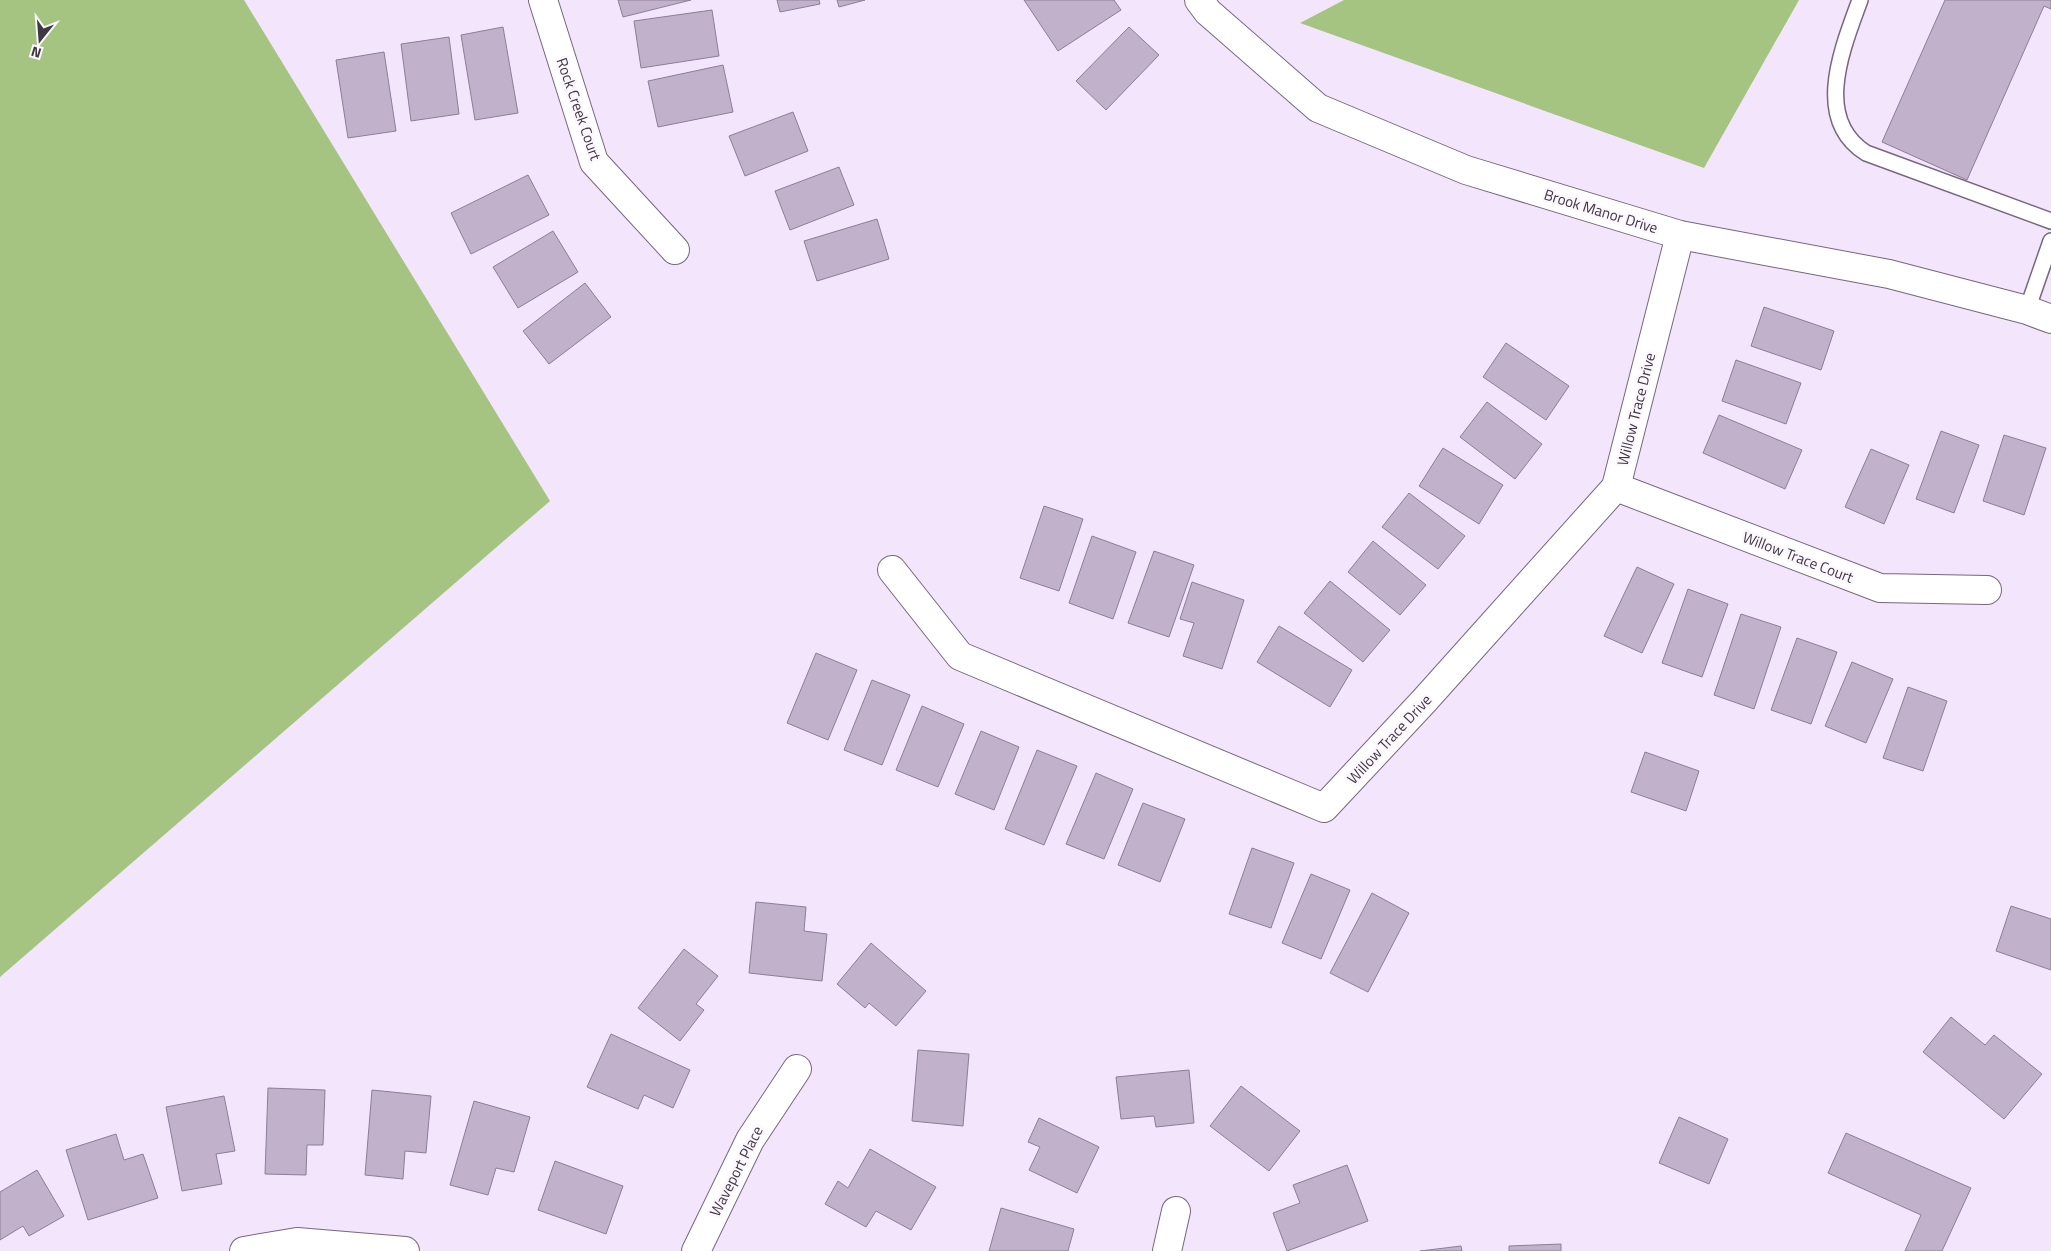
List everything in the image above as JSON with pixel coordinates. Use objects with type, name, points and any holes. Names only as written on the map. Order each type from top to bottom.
[{"type":"street","name":"Rock Creek Court","points":[[543,0],[594,162],[675,250]]},
{"type":"street","name":"Brook Manor Drive","points":[[1199,0],[1208,12],[1318,108],[1466,170],[1680,235],[1889,274],[2039,315]]},
{"type":"street","name":"Willow Trace Drive","points":[[892,570],[960,656],[1324,808],[1424,701],[1616,487],[1680,235]]},
{"type":"street","name":"Willow Trace Court","points":[[1616,487],[1880,588],[1987,590]]},
{"type":"street","name":"Waveport Place","points":[[696,1251],[750,1140],[797,1069]]},
{"type":"street","points":[[1167,1251],[1176,1211]]},
{"type":"street","points":[[244,1251],[297,1242],[405,1251]]},
{"type":"lane","points":[[1860,0],[1840,53],[1835,96],[1838,120],[1852,145],[1866,153],[2051,221]]},
{"type":"lane","points":[[2039,315],[2051,241]]},
{"type":"green space","points":[[0,0],[244,0],[550,501],[0,977]]},
{"type":"green space","points":[[1344,0],[1799,0],[1704,168],[1300,23]]},
{"type":"building","points":[[618,0],[691,0],[623,17]]},
{"type":"building","points":[[777,0],[819,0],[820,4],[780,12]]},
{"type":"building","points":[[837,0],[865,0],[839,7]]},
{"type":"building","points":[[1024,0],[1114,0],[1121,10],[1058,51]]},
{"type":"building","points":[[1945,0],[2051,0],[2051,9],[2044,6],[1967,180],[1882,142]]},
{"type":"building","points":[[712,10],[719,56],[641,68],[634,21]]},
{"type":"building","points":[[503,27],[518,113],[475,120],[461,35]]},
{"type":"building","points":[[1129,27],[1159,55],[1106,110],[1076,81]]},
{"type":"building","points":[[449,37],[459,114],[411,121],[401,44]]},
{"type":"building","points":[[384,52],[396,131],[348,138],[336,60]]},
{"type":"building","points":[[723,65],[733,112],[658,127],[648,81]]},
{"type":"building","points":[[793,112],[808,151],[745,176],[729,136]]},
{"type":"building","points":[[839,167],[854,205],[790,230],[775,191]]},
{"type":"building","points":[[528,175],[549,215],[471,254],[451,213]]},
{"type":"building","points":[[877,219],[889,259],[817,281],[804,241]]},
{"type":"building","points":[[553,231],[578,272],[518,308],[493,267]]},
{"type":"building","points":[[585,283],[611,317],[549,364],[523,331]]},
{"type":"building","points":[[1764,307],[1834,331],[1821,370],[1751,346]]},
{"type":"building","points":[[1506,343],[1569,386],[1546,420],[1483,377]]},
{"type":"building","points":[[1736,360],[1801,383],[1786,424],[1722,401]]},
{"type":"building","points":[[1487,402],[1542,444],[1515,479],[1460,437]]},
{"type":"building","points":[[1719,415],[1802,450],[1785,489],[1703,453]]},
{"type":"building","points":[[1941,431],[1979,445],[1954,513],[1916,499]]},
{"type":"building","points":[[2004,435],[2046,448],[2024,515],[1983,501]]},
{"type":"building","points":[[1443,448],[1503,485],[1479,524],[1419,486]]},
{"type":"building","points":[[1871,449],[1909,465],[1884,524],[1845,507]]},
{"type":"building","points":[[1409,493],[1465,536],[1438,569],[1382,527]]},
{"type":"building","points":[[1044,506],[1083,519],[1059,591],[1020,578]]},
{"type":"building","points":[[1092,536],[1136,552],[1113,619],[1069,603]]},
{"type":"building","points":[[1373,541],[1426,585],[1400,615],[1348,572]]},
{"type":"building","points":[[1154,551],[1194,565],[1169,637],[1128,623]]},
{"type":"building","points":[[1637,567],[1674,584],[1642,653],[1604,636]]},
{"type":"building","points":[[1330,581],[1390,630],[1363,662],[1304,613]]},
{"type":"building","points":[[1192,582],[1244,600],[1222,669],[1183,656],[1194,623],[1180,619]]},
{"type":"building","points":[[1688,589],[1728,604],[1702,677],[1662,663]]},
{"type":"building","points":[[1741,614],[1781,627],[1754,709],[1714,695]]},
{"type":"building","points":[[1279,626],[1352,670],[1330,707],[1257,662]]},
{"type":"building","points":[[1797,638],[1837,652],[1811,724],[1771,710]]},
{"type":"building","points":[[816,653],[857,670],[828,740],[787,723]]},
{"type":"building","points":[[1852,662],[1893,679],[1866,743],[1825,726]]},
{"type":"building","points":[[872,680],[910,695],[882,765],[844,750]]},
{"type":"building","points":[[1908,687],[1947,701],[1923,771],[1883,758]]},
{"type":"building","points":[[922,706],[964,724],[938,787],[896,770]]},
{"type":"building","points":[[981,731],[1019,747],[994,810],[955,794]]},
{"type":"building","points":[[1037,750],[1077,766],[1044,845],[1005,829]]},
{"type":"building","points":[[1645,752],[1699,771],[1686,811],[1631,792]]},
{"type":"building","points":[[1096,773],[1133,789],[1104,859],[1066,844]]},
{"type":"building","points":[[1143,803],[1185,819],[1160,882],[1118,865]]},
{"type":"building","points":[[1252,848],[1294,863],[1271,928],[1229,914]]},
{"type":"building","points":[[1311,874],[1350,890],[1321,959],[1282,943]]},
{"type":"building","points":[[1372,893],[1409,913],[1368,992],[1330,973]]},
{"type":"building","points":[[756,902],[806,907],[804,931],[827,934],[822,981],[749,973]]},
{"type":"building","points":[[2011,906],[2051,919],[2051,970],[1996,951]]},
{"type":"building","points":[[871,943],[926,991],[896,1026],[869,1003],[865,1008],[837,984]]},
{"type":"building","points":[[684,949],[718,976],[696,1004],[704,1010],[680,1041],[638,1008]]},
{"type":"building","points":[[1951,1017],[1985,1045],[1994,1035],[2042,1074],[2004,1119],[1923,1052]]},
{"type":"building","points":[[611,1034],[690,1070],[673,1108],[644,1095],[638,1109],[587,1087]]},
{"type":"building","points":[[918,1050],[969,1054],[963,1126],[912,1121]]},
{"type":"building","points":[[1189,1070],[1194,1123],[1156,1127],[1154,1116],[1121,1119],[1116,1077]]},
{"type":"building","points":[[1241,1086],[1300,1131],[1269,1171],[1210,1126]]},
{"type":"building","points":[[268,1088],[325,1090],[323,1145],[307,1145],[306,1175],[265,1174]]},
{"type":"building","points":[[372,1090],[431,1096],[426,1153],[405,1151],[403,1179],[365,1175]]},
{"type":"building","points":[[224,1096],[235,1151],[216,1154],[222,1184],[182,1191],[166,1107]]},
{"type":"building","points":[[474,1101],[530,1117],[514,1172],[496,1168],[488,1195],[450,1185]]},
{"type":"building","points":[[1679,1117],[1728,1139],[1709,1184],[1659,1163]]},
{"type":"building","points":[[1039,1118],[1099,1147],[1077,1193],[1029,1170],[1040,1147],[1028,1142]]},
{"type":"building","points":[[1846,1133],[1971,1188],[1942,1251],[1905,1251],[1921,1215],[1828,1173]]},
{"type":"building","points":[[116,1134],[124,1160],[143,1154],[158,1198],[88,1220],[66,1150]]},
{"type":"building","points":[[870,1149],[936,1187],[911,1230],[876,1211],[866,1227],[825,1204],[838,1181],[848,1188]]},
{"type":"building","points":[[555,1161],[623,1186],[606,1234],[538,1210]]},
{"type":"building","points":[[1347,1165],[1368,1221],[1287,1251],[1273,1213],[1300,1203],[1293,1185]]},
{"type":"building","points":[[37,1170],[64,1216],[29,1236],[23,1226],[0,1240],[0,1192]]},
{"type":"building","points":[[1001,1208],[1074,1229],[1068,1251],[989,1251]]},
{"type":"building","points":[[1561,1244],[1561,1251],[1509,1251],[1509,1246]]},
{"type":"building","points":[[1461,1246],[1462,1251],[1420,1251]]}]
